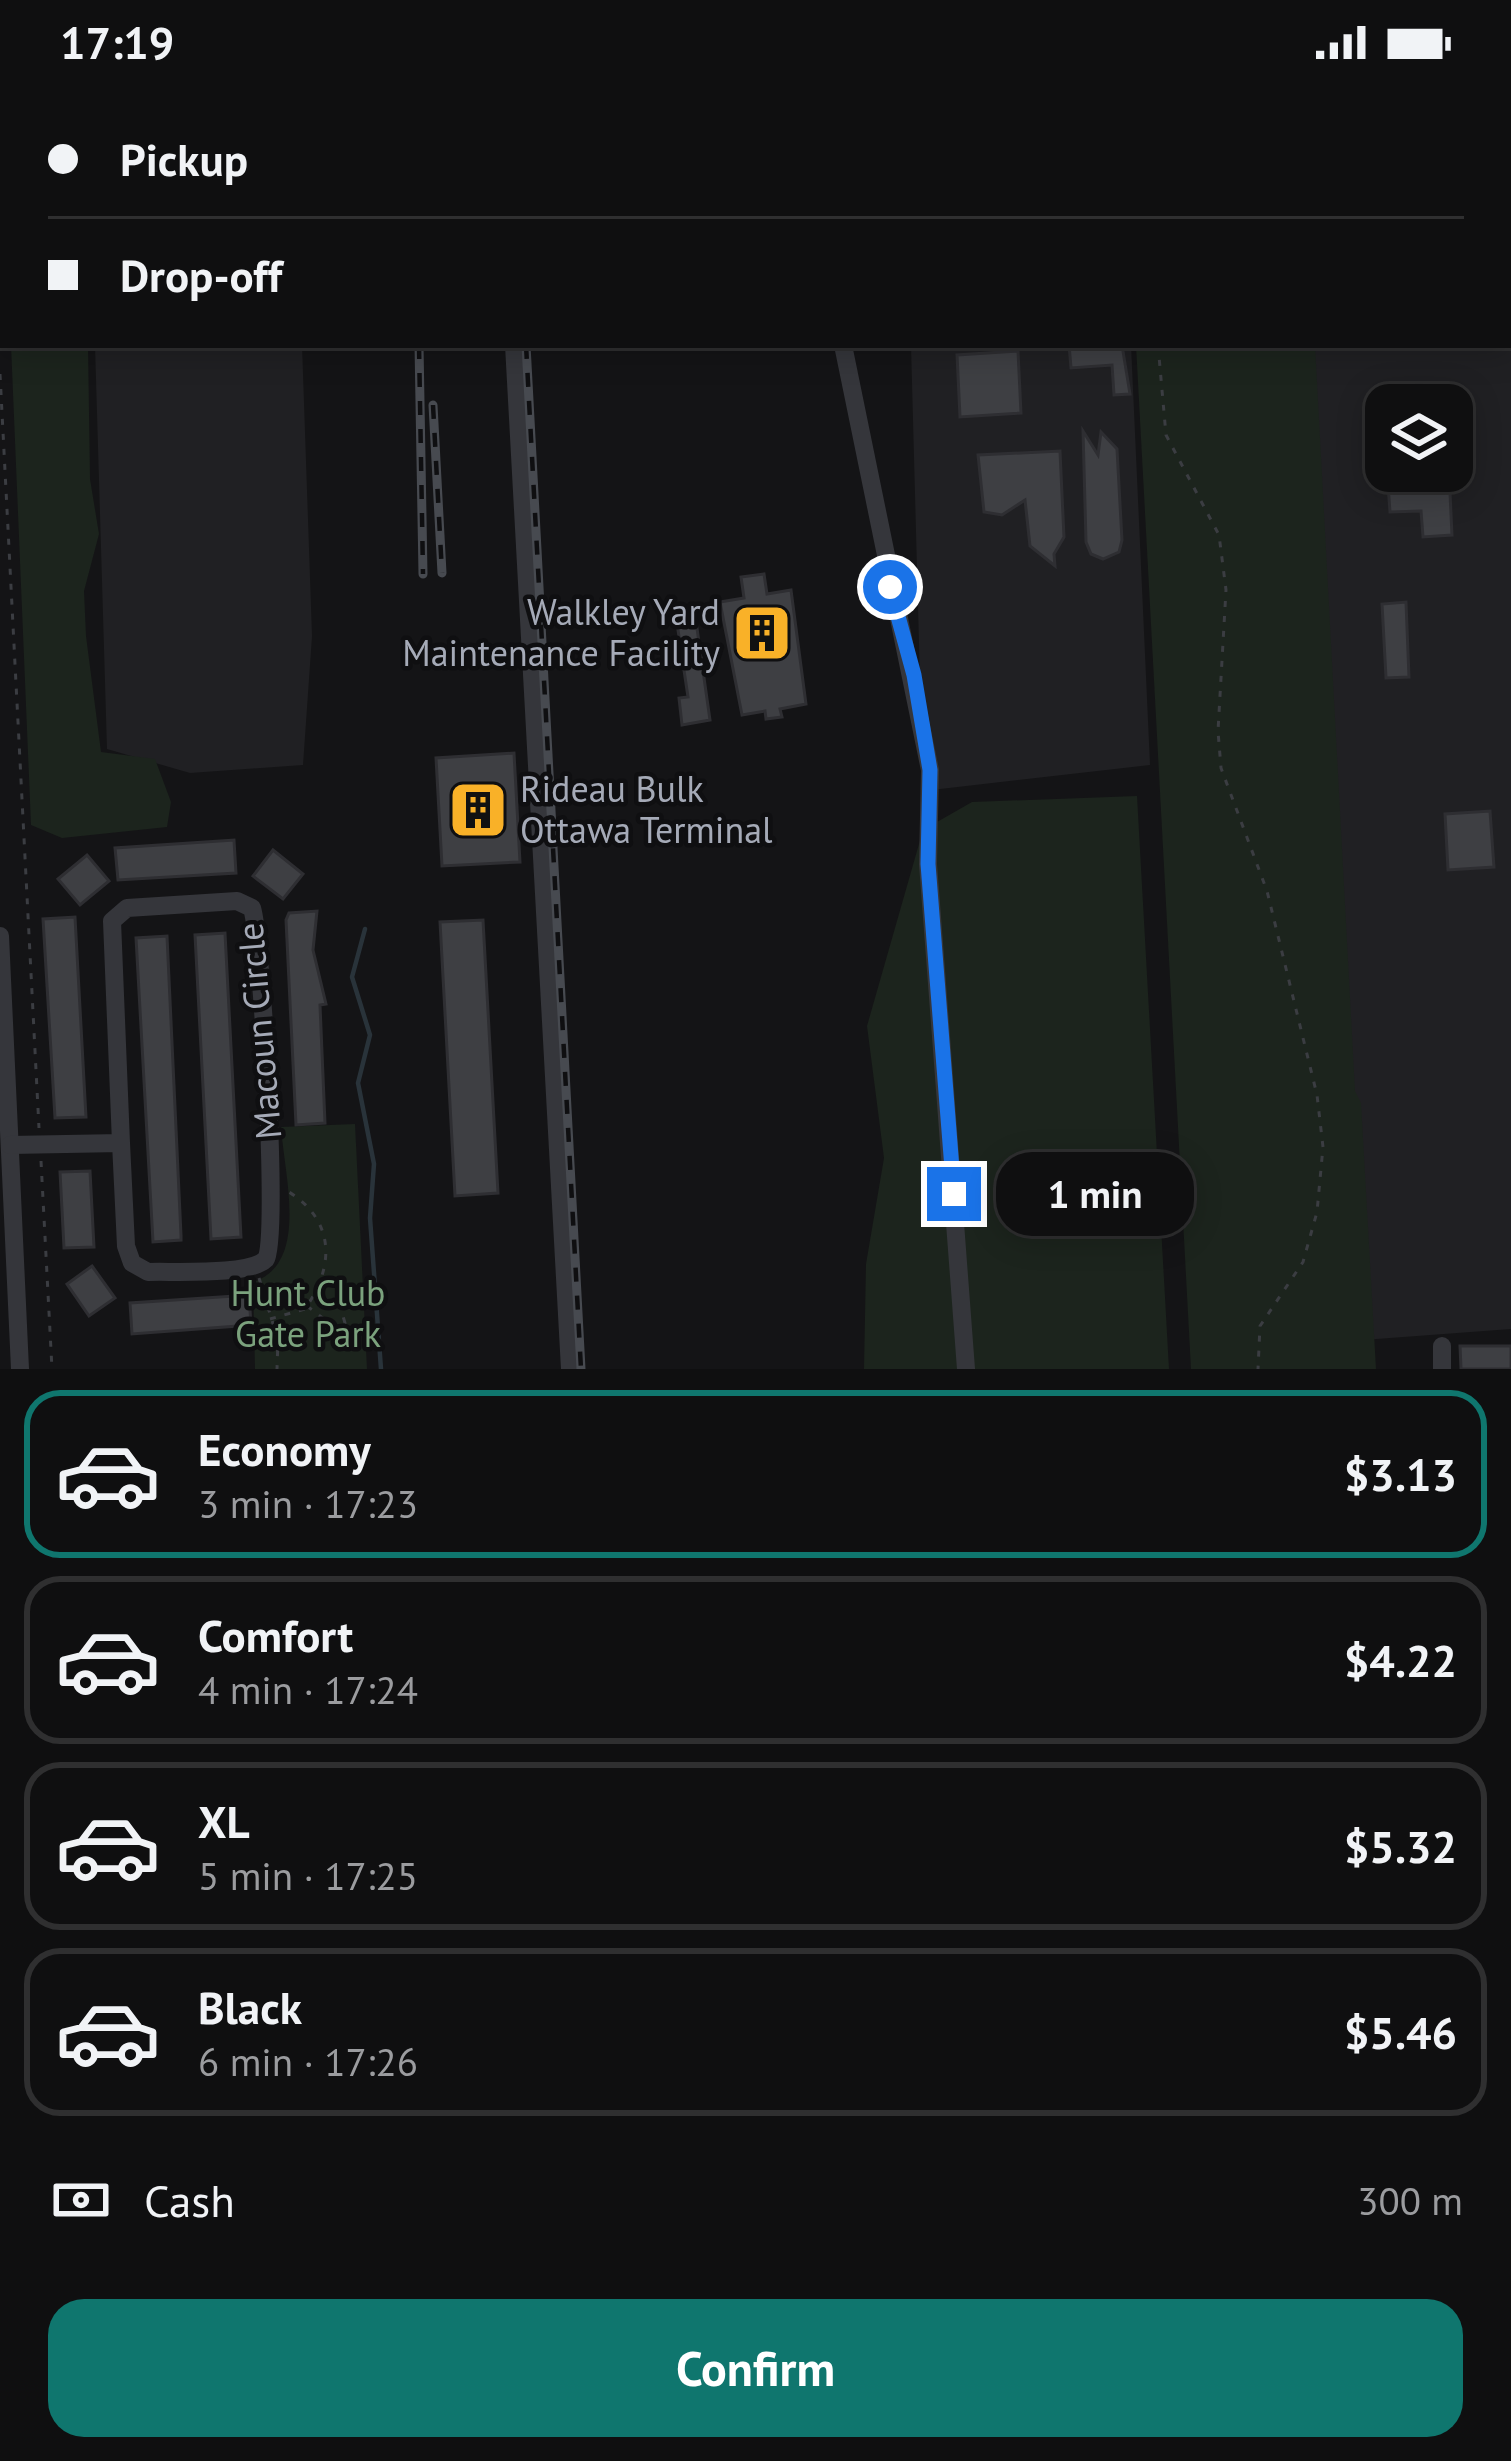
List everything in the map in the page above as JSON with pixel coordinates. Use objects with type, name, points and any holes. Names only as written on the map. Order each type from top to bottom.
[{"type":"street","points":[[514,348],[570,1369]]},
{"type":"street","points":[[844,348],[930,770],[928,864],[966,1369]]},
{"type":"street","name":"Macoun Circle","points":[[237,901],[251,908],[257,925],[272,1183],[274,1238],[269,1256],[254,1268],[148,1271],[132,1263],[126,1246],[112,921],[127,908],[237,901]]},
{"type":"street","points":[[0,936],[20,1369]]},
{"type":"street","points":[[10,1145],[121,1143]]},
{"type":"street","points":[[1442,1346],[1442,1369]]},
{"type":"path","points":[[1158,348],[1166,435],[1220,535],[1226,590],[1218,731],[1221,768],[1267,891],[1317,1095],[1323,1147],[1317,1212],[1303,1262],[1260,1326],[1258,1369]]},
{"type":"path","points":[[0,374],[52,1369]]},
{"type":"path","points":[[270,1319],[308,1306],[329,1249],[322,1222],[301,1200],[272,1183]]},
{"type":"path","points":[[254,1268],[278,1340],[277,1369]]},
{"type":"path","points":[[308,1306],[333,1326],[346,1323],[340,1306],[316,1294]]},
{"type":"shaded area","points":[[95,348],[302,348],[312,636],[303,765],[190,773],[107,749]]},
{"type":"shaded area","points":[[911,348],[1131,348],[1150,765],[923,791]]},
{"type":"shaded area","points":[[1306,348],[1511,348],[1511,1329],[1363,1340]]},
{"type":"green space","points":[[11,348],[88,348],[90,479],[99,534],[84,591],[101,752],[155,759],[171,802],[167,827],[62,838],[31,825]]},
{"type":"green space","points":[[1136,348],[1315,348],[1355,1091],[1361,1103],[1376,1369],[1191,1369]]},
{"type":"green space","points":[[1137,796],[1169,1369],[864,1369],[866,1264],[884,1158],[867,1026],[923,830],[972,802]]},
{"type":"green space","name":"Hunt Club Gate Park","points":[[355,1124],[367,1369],[255,1369],[253,1282],[271,1272],[288,1237],[281,1127]]},
{"type":"building","points":[[1069,348],[1122,348],[1130,394],[1114,395],[1112,365],[1071,368]]},
{"type":"building","points":[[1018,351],[1021,413],[960,417],[957,355]]},
{"type":"building","points":[[1083,431],[1098,455],[1101,432],[1117,449],[1122,540],[1119,552],[1103,559],[1091,554],[1086,542]]},
{"type":"building","points":[[1060,451],[1064,537],[1054,554],[1055,566],[1030,546],[1025,500],[1002,515],[984,512],[978,455]]},
{"type":"building","points":[[1389,492],[1450,492],[1452,535],[1423,537],[1421,511],[1390,512]]},
{"type":"building","name":"Walkley Yard Maintenance Facility","points":[[764,574],[767,594],[791,590],[806,704],[780,709],[782,717],[766,719],[765,711],[742,715],[720,602],[744,598],[741,577]]},
{"type":"building","points":[[1406,602],[1409,677],[1386,678],[1382,604]]},
{"type":"building","points":[[694,607],[710,720],[682,725],[679,698],[688,697],[675,610]]},
{"type":"building","name":"Rideau Bulk Ottawa Terminal","points":[[514,753],[520,862],[442,866],[436,758]]},
{"type":"building","points":[[1490,811],[1494,867],[1448,870],[1445,814]]},
{"type":"building","points":[[234,840],[236,873],[118,880],[115,848]]},
{"type":"building","points":[[273,850],[303,874],[283,899],[253,876]]},
{"type":"building","points":[[87,855],[109,881],[80,905],[58,879]]},
{"type":"building","points":[[317,911],[313,950],[326,1004],[320,1005],[325,1123],[296,1125],[286,920],[289,913]]},
{"type":"building","points":[[75,917],[86,1117],[55,1118],[43,919]]},
{"type":"building","points":[[483,920],[498,1193],[455,1196],[440,922]]},
{"type":"building","points":[[225,933],[241,1237],[211,1239],[195,935]]},
{"type":"building","points":[[167,936],[181,1240],[153,1242],[136,938]]},
{"type":"building","points":[[90,1171],[94,1247],[64,1248],[60,1172]]},
{"type":"building","points":[[92,1266],[115,1298],[89,1316],[67,1284]]},
{"type":"building","points":[[249,1295],[251,1325],[132,1334],[130,1303]]},
{"type":"building","points":[[1460,1346],[1511,1346],[1511,1369],[1461,1369]]},
{"type":"waterway","points":[[365,929],[352,977],[370,1035],[358,1083],[374,1164],[370,1218],[381,1369]]},
{"type":"railway","points":[[419,348],[423,574]]},
{"type":"railway","points":[[526,348],[581,1369]]},
{"type":"railway","points":[[433,405],[442,573]]},
{"type":"place","name":"Walkley Yard Maintenance Facility","points":[[762,633]]},
{"type":"place","name":"Rideau Bulk Ottawa Terminal","points":[[478,810]]},
{"type":"route","points":[[890,587],[914,675],[930,770],[928,864],[954,1194]]}]
